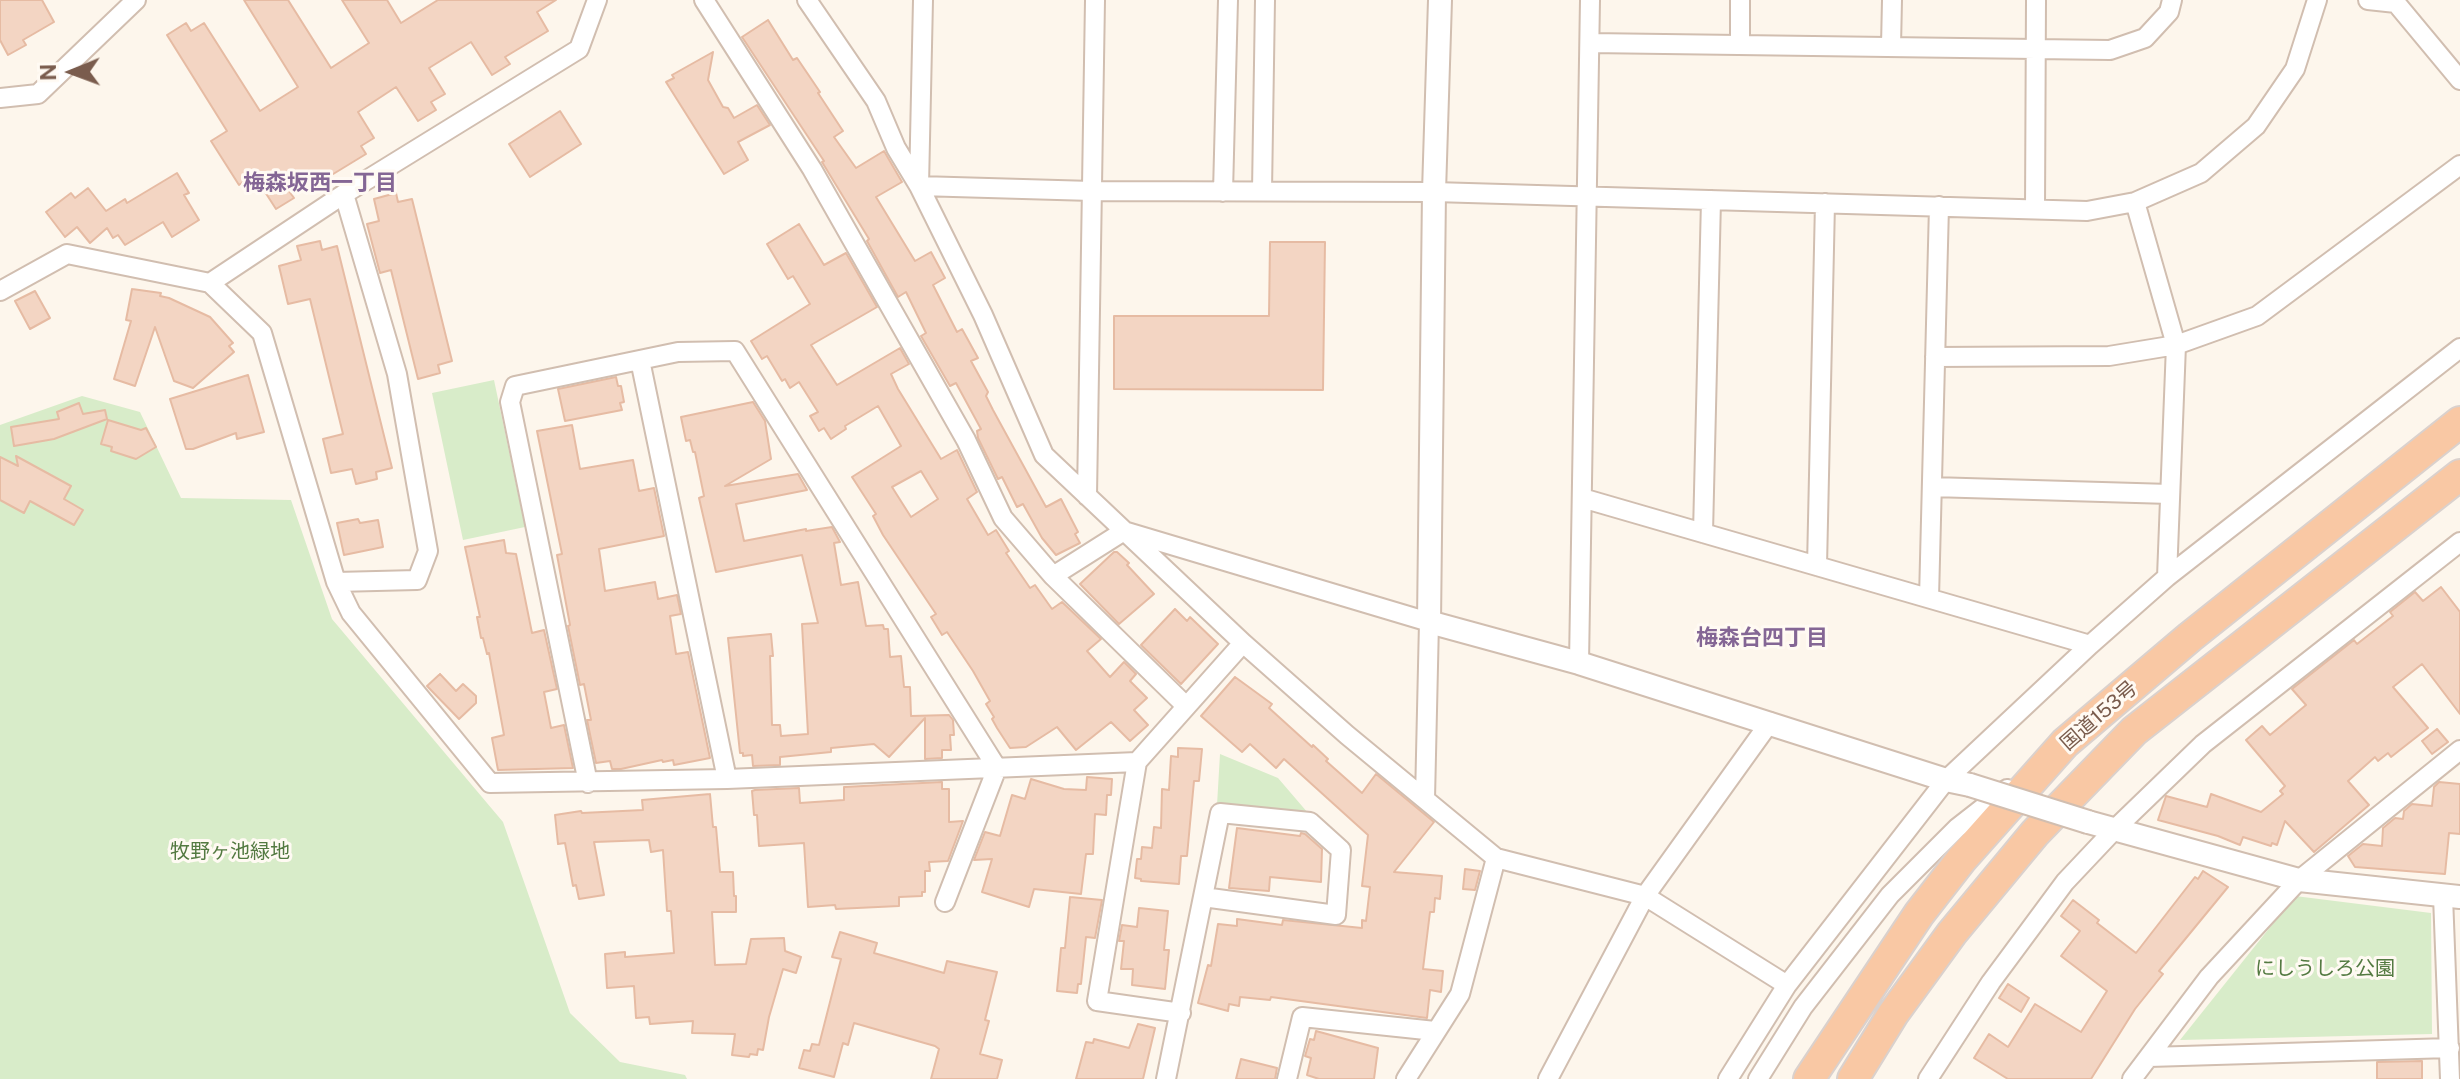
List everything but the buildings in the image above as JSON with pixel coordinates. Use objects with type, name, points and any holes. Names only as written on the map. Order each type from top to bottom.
[{"type":"highway","name":"国道153号","points":[[1809,1079],[1919,914],[1961,860],[2065,743],[2190,637],[2460,422]]},
{"type":"highway","name":"国道153号","points":[[1853,1079],[1893,1014],[1952,933],[2035,833],[2134,731],[2460,475]]},
{"type":"highway","points":[[1870,1079],[1893,1014]]},
{"type":"street","points":[[0,98],[38,94],[136,0]]},
{"type":"street","points":[[210,283],[344,194],[579,49],[597,0]]},
{"type":"street","points":[[704,0],[812,169],[966,440],[1003,518],[1053,576],[1186,706]]},
{"type":"street","points":[[807,0],[876,101],[896,148],[919,186],[983,315],[1044,455],[1243,643],[1496,858],[1645,896],[1787,985]]},
{"type":"street","points":[[919,186],[923,0]]},
{"type":"street","points":[[1087,496],[1095,0]]},
{"type":"street","points":[[1223,192],[1228,0]]},
{"type":"street","points":[[1262,191],[1265,0]]},
{"type":"street","points":[[1425,799],[1440,0]]},
{"type":"street","points":[[1579,663],[1590,0]]},
{"type":"street","points":[[1740,0],[1740,45]]},
{"type":"street","points":[[1891,46],[1892,0]]},
{"type":"street","points":[[2035,209],[2036,0]]},
{"type":"street","points":[[1590,43],[2110,50],[2145,38],[2169,12],[2172,0]]},
{"type":"street","points":[[919,186],[1092,191],[1434,192],[2087,211],[2135,202],[2201,173],[2256,126],[2295,69],[2317,0]]},
{"type":"street","points":[[2368,0],[2396,3],[2460,80]]},
{"type":"street","points":[[1935,357],[2109,356],[2176,345],[2257,316],[2460,165]]},
{"type":"street","points":[[336,582],[417,580],[428,551],[397,374],[344,194]]},
{"type":"street","points":[[1703,533],[1711,200]]},
{"type":"street","points":[[2135,202],[2176,345],[2167,577]]},
{"type":"street","points":[[1817,566],[1825,203]]},
{"type":"street","points":[[1929,598],[1939,206]]},
{"type":"street","points":[[0,291],[67,254],[210,283],[262,333],[336,582],[351,613],[490,783],[727,779],[1137,762]]},
{"type":"street","points":[[1728,1079],[1787,985],[1946,780],[2167,577],[2460,348]]},
{"type":"street","points":[[588,783],[510,402],[515,386],[678,352],[735,351],[997,768]]},
{"type":"street","points":[[640,360],[727,779]]},
{"type":"street","points":[[1932,487],[2170,494]]},
{"type":"street","points":[[1582,498],[2090,645]]},
{"type":"street","points":[[1053,576],[1124,531],[1429,622],[1579,663],[2088,822],[2299,880],[2452,897],[2450,1079]]},
{"type":"street","points":[[1928,1079],[1991,982],[2065,882],[2115,829],[2203,744],[2460,542]]},
{"type":"street","points":[[1181,1013],[1097,1001],[1137,762],[1243,643]]},
{"type":"street","points":[[1548,1079],[1645,896],[1770,722]]},
{"type":"street","points":[[1758,1079],[1803,1007],[1890,895],[1957,828],[2065,743]]},
{"type":"street","points":[[2132,1079],[2209,977],[2299,880],[2460,750]]},
{"type":"street","points":[[945,902],[997,768]]},
{"type":"street","points":[[1166,1079],[1220,813],[1310,822],[1341,850],[1336,915],[1203,897]]},
{"type":"street","points":[[1406,1079],[1460,994],[1496,858]]},
{"type":"street","points":[[1287,1079],[1302,1017],[1435,1031]]},
{"type":"street","points":[[2149,1057],[2450,1048]]},
{"type":"green space","points":[[494,380],[525,527],[463,540],[432,393]]},
{"type":"green space","name":"牧野ヶ池緑地","points":[[82,396],[140,412],[181,498],[291,500],[332,619],[503,822],[570,1013],[620,1062],[685,1075],[687,1079],[0,1079],[0,425]]},
{"type":"green space","points":[[1220,754],[1278,778],[1308,813],[1217,805]]},
{"type":"green space","name":"にしうしろ公園","points":[[2295,896],[2431,913],[2432,1034],[2180,1040]]},
{"type":"district","name":"梅森坂西一丁目","points":[[320,183]]},
{"type":"district","name":"梅森台四丁目","points":[[1762,638]]}]
